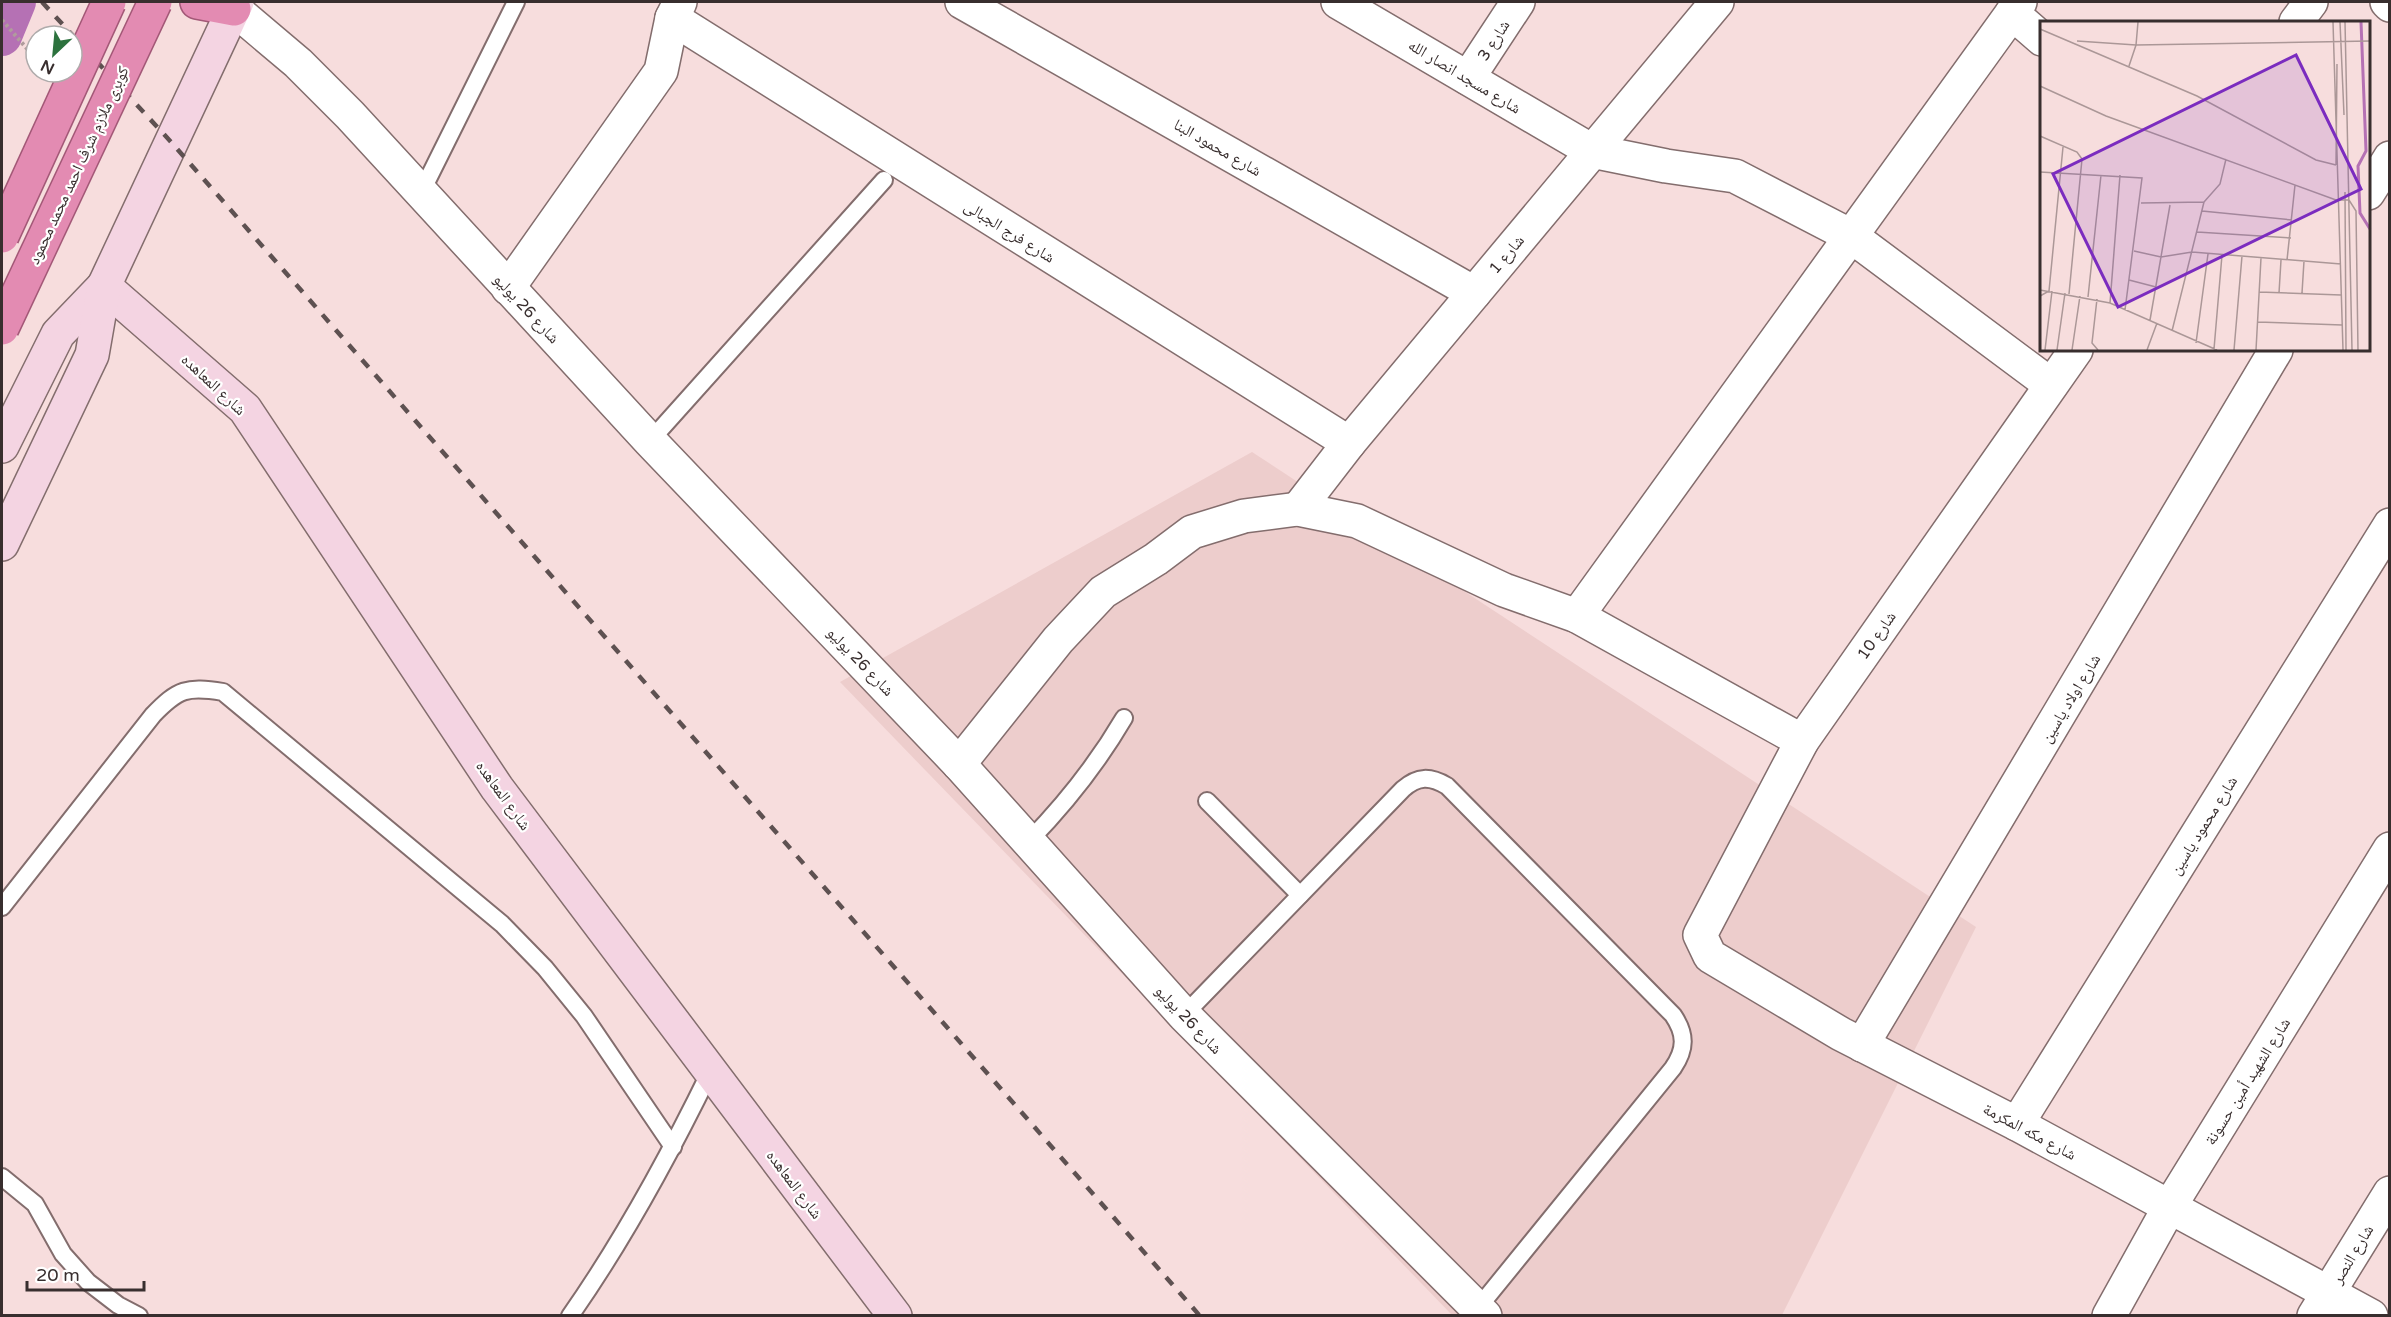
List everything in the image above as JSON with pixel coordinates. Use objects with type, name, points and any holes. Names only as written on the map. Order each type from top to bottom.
[{"type":"highway","points":[[2,236],[109,2]]},
{"type":"highway","name":"كوبرى ملازم شرف احمد محمد محمود","points":[[2,328],[155,2]]},
{"type":"highway","points":[[197,2],[235,5]]},
{"type":"main road","points":[[2,544],[92,355],[104,286],[235,5]]},
{"type":"main road","points":[[2,446],[58,334],[104,286]]},
{"type":"main road","name":"شارع المعاهده","points":[[104,286],[245,409],[497,788],[895,1316]]},
{"type":"street","name":"شارع محمود البنا","points":[[962,2],[1474,293]]},
{"type":"street","name":"شارع 3","points":[[1468,78],[1518,2]]},
{"type":"street","name":"شارع 1","points":[[1298,509],[1349,443],[1717,2]]},
{"type":"street","points":[[2297,21],[2311,2]]},
{"type":"street","points":[[2386,2],[2390,5]]},
{"type":"street","name":"شارع 26 يوليو","points":[[235,5],[350,115],[650,441],[959,764],[1184,1015],[1481,1312]]},
{"type":"street","name":"شارع مسجد انصار الله","points":[[1355,6],[1468,78],[1592,151],[1666,166],[1735,176],[1851,236],[2051,385]]},
{"type":"street","points":[[1577,616],[2016,7],[2040,37]]},
{"type":"street","points":[[508,288],[661,71],[676,10]]},
{"type":"street","name":"شارع فرج الجبالى","points":[[676,10],[1349,443]]},
{"type":"street","points":[[2370,190],[2390,158]]},
{"type":"street","name":"شارع 10","points":[[1700,935],[1802,741],[2075,351]]},
{"type":"street","name":"شارع اولاد ياسين","points":[[1863,1045],[2275,351]]},
{"type":"street","points":[[959,764],[1058,640],[1103,592],[1156,559],[1191,532],[1244,516],[1298,509],[1357,521],[1504,590],[1577,616],[1802,741]]},
{"type":"street","name":"شارع محمود ياسين","points":[[2017,1124],[2390,525]]},
{"type":"street","name":"شارع الشهيد أمين حسونة","points":[[2109,1316],[2170,1206],[2390,849]]},
{"type":"street","name":"شارع مكه المكرمة","points":[[1700,935],[1710,956],[1863,1045],[2170,1206],[2321,1304],[2371,1316]]},
{"type":"street","name":"شارع النصر","points":[[2321,1304],[2390,1193]]},
{"type":"lane","points":[[421,193],[516,2]]},
{"type":"lane","points":[[650,441],[884,180]]},
{"type":"lane","points":[[2,907],[153,715],[171,696],[197,687],[223,692],[454,883],[545,968],[584,1016],[673,1147]]},
{"type":"lane","points":[[1029,841],[1095,765],[1124,718]]},
{"type":"lane","points":[[1184,1015],[1403,789],[1413,781],[1425,777],[1437,780],[1455,794],[1673,1015],[1681,1027],[1684,1041],[1682,1056],[1481,1312]]},
{"type":"lane","points":[[1207,801],[1300,896]]},
{"type":"lane","points":[[570,1316],[625,1230],[673,1147],[710,1072]]},
{"type":"lane","points":[[2,1177],[35,1203],[63,1254],[88,1282],[118,1305],[139,1316]]},
{"type":"path","points":[[2,20],[24,45]]},
{"type":"shaded area","points":[[1252,452],[1976,927],[1782,1315],[1452,1315],[840,682]]},
{"type":"waterway","points":[[2,36],[16,2]]},
{"type":"railway","points":[[42,2],[172,143],[1200,1316]]}]
